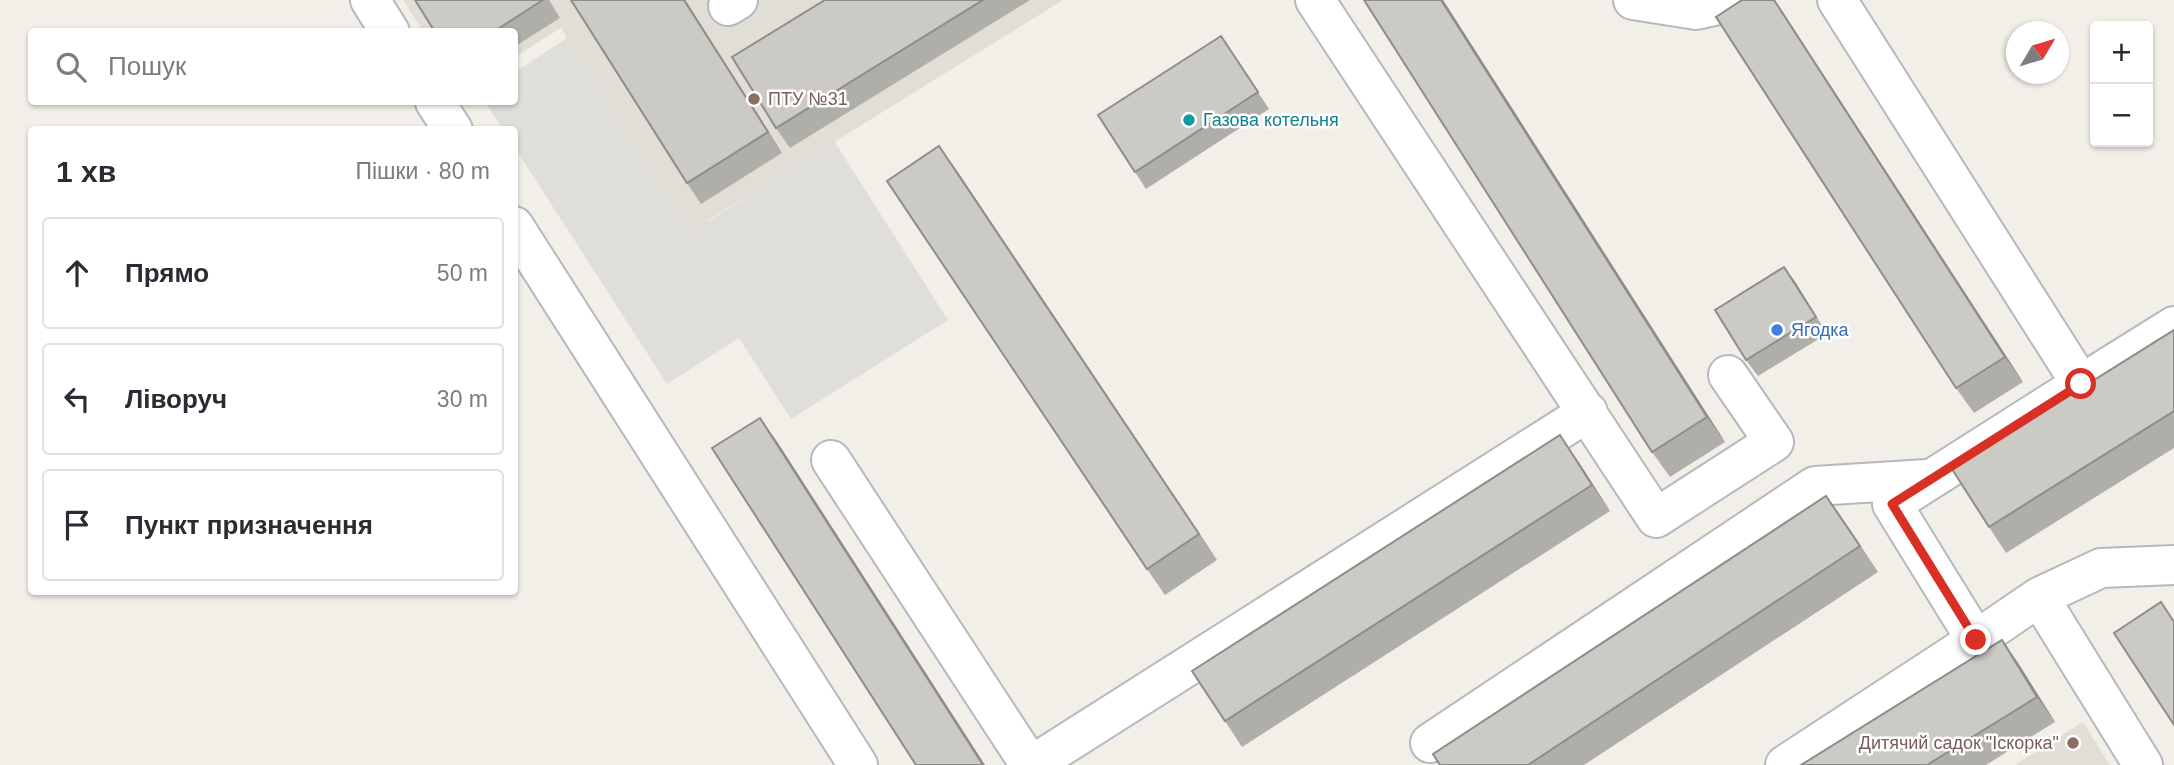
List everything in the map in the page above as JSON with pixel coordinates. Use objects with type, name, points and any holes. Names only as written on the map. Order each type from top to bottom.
[{"type":"street","points":[[370,0],[388,28]]},
{"type":"street","points":[[1315,0],[1656,518],[1774,442],[1728,375]]},
{"type":"street","points":[[1633,0],[1696,10],[1742,0]]},
{"type":"street","points":[[1837,0],[2081,384]]},
{"type":"street","points":[[437,105],[450,126]]},
{"type":"street","points":[[518,232],[858,765]]},
{"type":"street","points":[[1976,640],[1892,504],[2174,326]]},
{"type":"street","points":[[831,460],[1031,765],[1588,412]]},
{"type":"street","points":[[1430,743],[1815,486],[1932,479]]},
{"type":"street","points":[[1785,765],[2039,597],[2101,568],[2174,565]]},
{"type":"street","points":[[2039,597],[2143,765]]},
{"type":"shaded area","name":"ПТУ №31","points":[[403,0],[1063,0],[689,232],[561,28],[518,55],[518,28],[421,28]]},
{"type":"shaded area","points":[[582,28],[707,222],[834,141],[948,320],[791,419],[739,338],[667,384],[518,153],[518,126],[501,126],[487,105],[518,105],[518,70]]},
{"type":"shaded area","name":"Дитячий садок \"Іскорка\"","points":[[2083,722],[2110,765],[2015,765]]},
{"type":"building","points":[[415,0],[543,0],[499,28],[432,28]]},
{"type":"building","points":[[571,0],[684,0],[768,132],[687,183]]},
{"type":"building","points":[[825,0],[983,0],[776,128],[732,57]]},
{"type":"building","points":[[1364,0],[1441,0],[1707,417],[1652,452]]},
{"type":"building","points":[[1742,0],[1774,0],[2005,357],[1956,388],[1716,17]]},
{"type":"building","name":"Газова котельня","points":[[1221,36],[1258,92],[1135,172],[1098,115]]},
{"type":"building","points":[[939,146],[1199,534],[1147,569],[887,181]]},
{"type":"building","name":"Ягодка","points":[[1784,267],[1816,317],[1746,360],[1715,310]]},
{"type":"building","points":[[2174,330],[2174,411],[1989,527],[1952,469]]},
{"type":"building","points":[[760,418],[983,765],[916,765],[712,448]]},
{"type":"building","points":[[1560,435],[1592,485],[1225,721],[1192,671]]},
{"type":"building","points":[[1826,496],[1860,546],[1528,765],[1440,765],[1433,754]]},
{"type":"building","points":[[2161,602],[2174,622],[2174,725],[2114,633]]},
{"type":"building","points":[[2002,640],[2037,697],[1927,765],[1801,765]]},
{"type":"place","name":"ПТУ №31","points":[[754,99]]},
{"type":"place","name":"Газова котельня","points":[[1189,120]]},
{"type":"place","name":"Ягодка","points":[[1777,330]]},
{"type":"place","name":"Дитячий садок \"Іскорка\"","points":[[2073,743]]},
{"type":"route","points":[[1976,640],[1892,504],[2081,384]]}]
